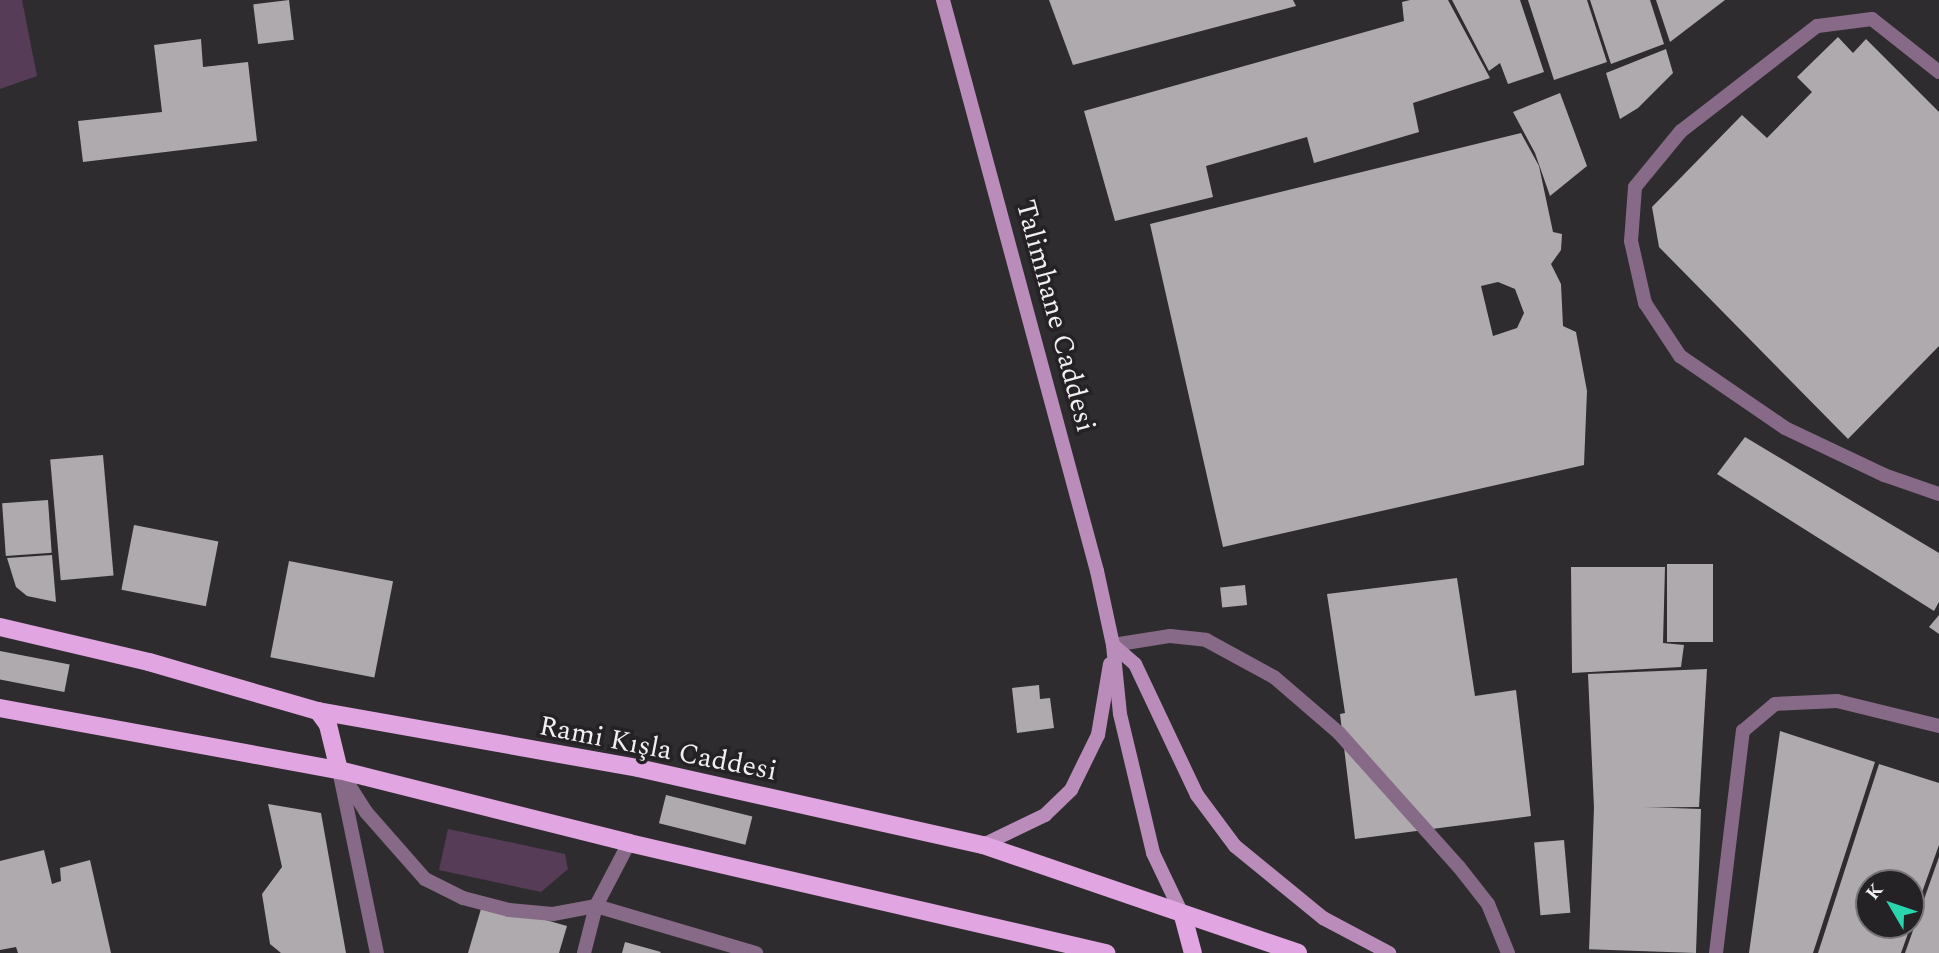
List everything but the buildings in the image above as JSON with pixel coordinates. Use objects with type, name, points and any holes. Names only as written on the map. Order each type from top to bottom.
[{"type":"main road","name":"Talimhane Caddesi","points":[[943,0],[1077,493],[1113,645],[1120,714],[1153,853],[1183,916]]},
{"type":"main road","name":"Rami Kışla Caddesi","points":[[0,627],[149,662],[318,711],[638,768],[983,845],[1297,953]]},
{"type":"main road","points":[[983,845],[1045,815],[1071,790],[1098,735],[1113,645]]},
{"type":"main road","points":[[1113,645],[1135,664],[1197,795],[1235,846],[1323,918],[1389,953]]},
{"type":"main road","points":[[0,708],[339,770],[629,843],[1107,953]]},
{"type":"main road","points":[[318,711],[328,724],[339,770]]},
{"type":"main road","points":[[1183,916],[1193,953]]},
{"type":"street","points":[[1939,72],[1872,19],[1817,26],[1681,131],[1635,187],[1631,241],[1645,303],[1680,356],[1785,428],[1884,475],[1939,494]]},
{"type":"street","points":[[1113,645],[1170,636],[1206,640],[1274,677],[1339,733],[1459,867],[1488,904],[1508,953]]},
{"type":"street","points":[[1716,953],[1743,731],[1775,704],[1837,701],[1939,726]]},
{"type":"street","points":[[339,770],[366,812],[425,879],[463,898],[509,911],[554,914],[596,906],[756,953]]},
{"type":"street","points":[[339,770],[377,953]]},
{"type":"street","points":[[584,953],[596,906],[629,843]]},
{"type":"shaded area","points":[[0,0],[22,0],[37,76],[0,89]]},
{"type":"shaded area","points":[[448,829],[565,854],[568,869],[541,892],[439,870]]}]
